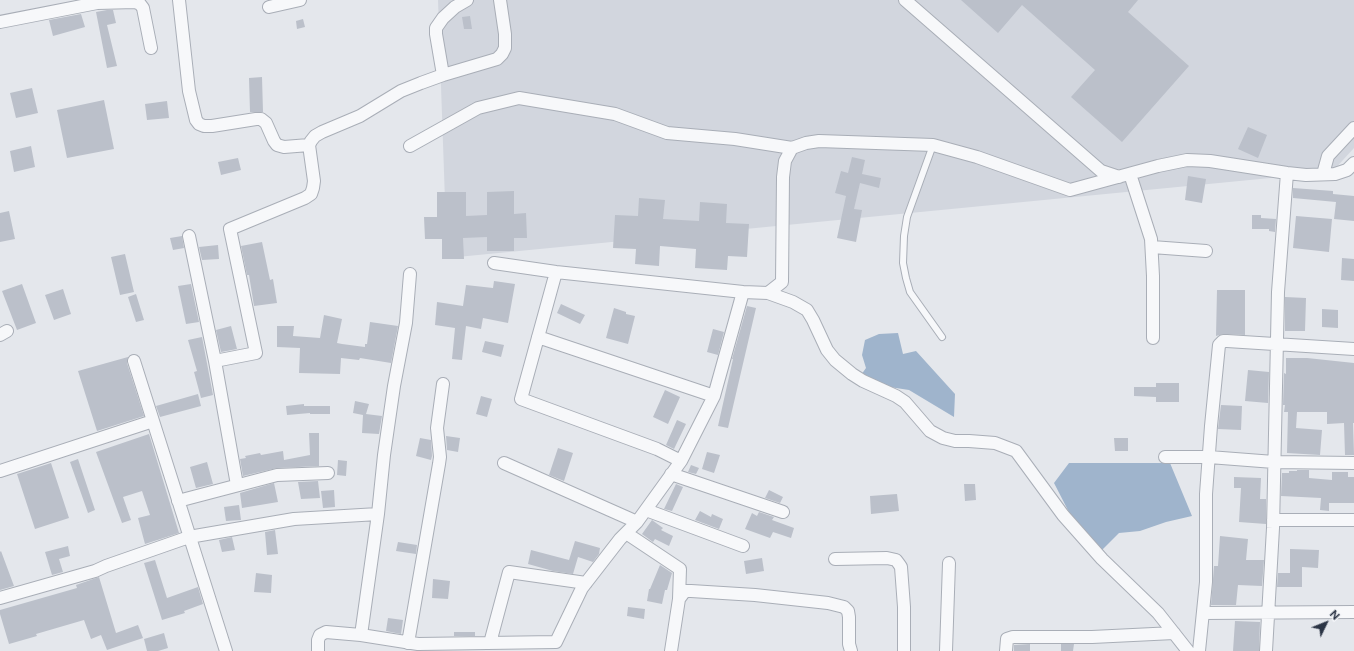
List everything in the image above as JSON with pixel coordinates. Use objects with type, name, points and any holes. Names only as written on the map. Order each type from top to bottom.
[{"type":"street","points":[[179,0],[189,90],[196,120],[199,124],[204,126],[212,126],[261,119],[266,122],[277,145],[284,147],[309,145]]},
{"type":"street","points":[[269,7],[300,0]]},
{"type":"street","points":[[443,74],[436,28],[443,18],[455,7],[467,0]]},
{"type":"street","points":[[215,360],[256,352],[230,229],[311,194],[314,181],[309,145],[311,141],[322,132],[360,116],[402,91],[443,74],[497,59],[505,48],[505,34],[500,0]]},
{"type":"street","points":[[905,0],[1101,170],[1124,175]]},
{"type":"street","points":[[0,22],[97,3],[135,2],[140,4],[143,8],[151,48]]},
{"type":"street","points":[[410,146],[478,108],[519,98],[615,114],[667,133],[735,139],[792,148],[806,143],[819,141],[933,145],[977,157],[1070,190],[1158,166],[1187,160],[1287,173],[1306,174],[1341,173],[1347,170],[1354,163]]},
{"type":"street","points":[[1323,174],[1328,156],[1354,128]]},
{"type":"street","points":[[768,293],[782,282],[783,177],[785,161],[792,148]]},
{"type":"street","points":[[1266,651],[1273,520],[1278,292],[1287,173]]},
{"type":"street","points":[[1124,175],[1150,232],[1153,276],[1153,338]]},
{"type":"street","points":[[189,236],[215,360],[237,485]]},
{"type":"street","points":[[1152,248],[1206,251]]},
{"type":"street","points":[[494,263],[556,272],[743,292],[768,293],[793,302],[806,310],[813,320],[827,350],[835,360],[863,381],[892,394],[905,402],[930,431],[943,438],[955,441],[969,440],[995,443],[1016,451],[1063,515],[1102,559],[1158,613],[1188,651]]},
{"type":"street","points":[[556,272],[521,399],[657,448],[681,461]]},
{"type":"street","points":[[361,636],[378,514],[384,455],[394,386],[406,323],[410,274]]},
{"type":"street","points":[[318,651],[318,640],[320,636],[326,632],[408,644],[556,642],[582,588],[626,533],[637,522],[681,461],[714,396],[743,292]]},
{"type":"street","points":[[538,338],[714,396]]},
{"type":"street","points":[[1199,651],[1206,582],[1206,494],[1219,346],[1223,342],[1228,341],[1354,349]]},
{"type":"street","points":[[134,361],[226,651]]},
{"type":"street","points":[[408,644],[440,457],[437,428],[443,384]]},
{"type":"street","points":[[0,471],[153,421]]},
{"type":"street","points":[[1165,457],[1209,457],[1274,462],[1354,463]]},
{"type":"street","points":[[504,463],[637,522]]},
{"type":"street","points":[[178,501],[277,475],[328,473]]},
{"type":"street","points":[[671,474],[783,512]]},
{"type":"street","points":[[646,510],[743,546]]},
{"type":"street","points":[[0,598],[95,571],[189,537],[294,519],[378,514]]},
{"type":"street","points":[[1273,520],[1354,520]]},
{"type":"street","points":[[626,533],[680,569],[679,599],[672,651]]},
{"type":"street","points":[[835,558],[887,558],[896,560],[899,564],[901,567],[904,607],[904,651]]},
{"type":"street","points":[[946,651],[949,563]]},
{"type":"street","points":[[490,643],[509,572],[586,583]]},
{"type":"street","points":[[679,599],[685,591],[691,591],[755,595],[844,607],[848,611],[849,617],[849,644],[851,651]]},
{"type":"street","points":[[1203,613],[1354,612]]},
{"type":"street","points":[[1006,651],[1007,639],[1013,637],[1092,638],[1174,633]]},
{"type":"lane","points":[[933,145],[907,217],[904,236],[903,263],[910,292],[942,337]]},
{"type":"shaded area","points":[[438,0],[1354,0],[1354,148],[1332,172],[447,258]]},
{"type":"water","points":[[898,333],[903,354],[916,351],[955,394],[954,417],[909,390],[883,386],[861,375],[866,368],[862,355],[865,340],[879,334]]},
{"type":"water","points":[[1069,463],[1170,463],[1192,516],[1166,522],[1140,531],[1119,533],[1102,550],[1091,541],[1073,520],[1054,483]]},
{"type":"building","points":[[961,0],[1138,0],[1128,12],[1189,66],[1122,142],[1071,97],[1095,70],[1022,5],[998,33]]},
{"type":"building","points":[[113,10],[116,23],[107,25],[117,66],[107,68],[96,12]]},
{"type":"building","points":[[81,14],[85,27],[53,36],[49,20]]},
{"type":"building","points":[[470,16],[472,29],[464,29],[462,17]]},
{"type":"building","points":[[303,19],[305,27],[297,29],[296,21]]},
{"type":"building","points":[[262,77],[263,112],[250,112],[249,78]]},
{"type":"building","points":[[32,88],[38,113],[16,118],[10,93]]},
{"type":"building","points":[[104,100],[114,149],[67,158],[57,110]]},
{"type":"building","points":[[167,101],[169,118],[147,120],[145,104]]},
{"type":"building","points":[[1248,127],[1267,135],[1258,158],[1238,149]]},
{"type":"building","points":[[31,146],[35,167],[14,172],[10,151]]},
{"type":"building","points":[[852,157],[865,160],[862,174],[881,178],[879,188],[860,183],[854,209],[862,210],[856,242],[837,238],[846,196],[835,193],[841,171],[848,173]]},
{"type":"building","points":[[238,158],[241,170],[221,175],[218,162]]},
{"type":"building","points":[[1188,176],[1206,179],[1202,203],[1185,200]]},
{"type":"building","points":[[1293,188],[1333,191],[1333,194],[1354,196],[1354,221],[1334,219],[1336,202],[1293,198]]},
{"type":"building","points":[[514,191],[514,214],[526,213],[527,238],[514,238],[514,251],[487,251],[487,237],[463,238],[464,259],[442,259],[442,239],[425,239],[424,217],[437,217],[437,192],[466,192],[466,216],[487,215],[487,192]]},
{"type":"building","points":[[639,198],[665,200],[663,219],[699,221],[700,202],[727,204],[726,223],[749,224],[747,257],[728,256],[727,270],[695,268],[696,249],[660,246],[659,266],[635,264],[636,249],[613,248],[615,215],[638,216]]},
{"type":"building","points":[[9,211],[15,239],[0,242],[0,213]]},
{"type":"building","points":[[1252,215],[1261,215],[1261,218],[1276,219],[1275,232],[1269,231],[1269,229],[1252,229]]},
{"type":"building","points":[[1296,216],[1332,219],[1329,252],[1293,248]]},
{"type":"building","points":[[182,236],[184,248],[173,250],[170,238]]},
{"type":"building","points":[[262,242],[270,280],[273,279],[277,303],[254,306],[249,275],[247,275],[241,246]]},
{"type":"building","points":[[218,245],[219,259],[202,260],[199,247]]},
{"type":"building","points":[[125,254],[134,292],[120,295],[111,257]]},
{"type":"building","points":[[1342,258],[1354,259],[1354,281],[1341,280]]},
{"type":"building","points":[[494,281],[515,284],[508,323],[483,318],[481,329],[466,326],[462,360],[452,359],[455,328],[435,325],[437,302],[463,306],[466,285],[493,288]]},
{"type":"building","points":[[22,284],[36,323],[17,330],[2,291]]},
{"type":"building","points":[[191,284],[199,322],[186,324],[178,286]]},
{"type":"building","points":[[63,289],[71,314],[54,320],[45,295]]},
{"type":"building","points":[[1217,290],[1245,290],[1245,335],[1223,334],[1216,336]]},
{"type":"building","points":[[136,294],[144,320],[136,322],[128,297]]},
{"type":"building","points":[[1285,297],[1306,298],[1305,331],[1285,331]]},
{"type":"building","points":[[561,304],[585,315],[580,324],[557,313]]},
{"type":"building","points":[[747,306],[756,308],[728,428],[718,426],[732,359]]},
{"type":"building","points":[[614,308],[626,312],[626,314],[635,316],[628,344],[606,338]]},
{"type":"building","points":[[1322,309],[1338,310],[1338,328],[1322,327]]},
{"type":"building","points":[[324,315],[342,319],[337,343],[342,344],[365,347],[365,344],[367,344],[370,322],[398,326],[391,363],[360,358],[359,360],[341,358],[340,374],[299,373],[300,348],[277,347],[277,326],[294,326],[293,336],[320,338]]},
{"type":"building","points":[[231,326],[237,349],[221,352],[216,330]]},
{"type":"building","points":[[713,329],[724,332],[718,355],[707,352]]},
{"type":"building","points":[[202,337],[213,395],[201,398],[194,372],[197,371],[188,340]]},
{"type":"building","points":[[485,341],[504,345],[501,357],[482,352]]},
{"type":"building","points":[[128,357],[127,363],[144,416],[97,431],[78,371]]},
{"type":"building","points":[[1286,358],[1307,358],[1354,363],[1354,455],[1345,455],[1344,423],[1327,424],[1327,412],[1297,412],[1296,428],[1322,430],[1320,455],[1287,453],[1288,412],[1284,412],[1285,405],[1283,405]]},
{"type":"building","points":[[1248,370],[1269,372],[1268,403],[1245,401]]},
{"type":"building","points":[[1156,383],[1179,383],[1179,402],[1156,402],[1156,397],[1134,396],[1134,387],[1156,387]]},
{"type":"building","points":[[665,390],[680,397],[668,424],[653,417]]},
{"type":"building","points":[[198,394],[201,406],[160,417],[156,406]]},
{"type":"building","points":[[481,396],[492,399],[487,417],[476,414]]},
{"type":"building","points":[[355,401],[369,404],[366,414],[382,416],[379,434],[362,433],[363,415],[353,413]]},
{"type":"building","points":[[304,404],[304,406],[330,406],[330,414],[310,413],[287,415],[286,406]]},
{"type":"building","points":[[1221,405],[1242,406],[1241,430],[1218,429]]},
{"type":"building","points":[[677,420],[686,424],[674,449],[666,445]]},
{"type":"building","points":[[309,433],[319,433],[319,466],[277,468],[243,476],[240,459],[246,458],[245,456],[283,451],[284,460],[310,455]]},
{"type":"building","points":[[149,434],[179,533],[145,544],[138,518],[150,515],[142,491],[123,497],[131,520],[122,523],[96,452]]},
{"type":"building","points":[[446,436],[460,438],[458,452],[447,450]]},
{"type":"building","points":[[420,438],[431,440],[431,460],[416,456]]},
{"type":"building","points":[[1114,438],[1128,438],[1128,451],[1115,451]]},
{"type":"building","points":[[558,448],[573,453],[564,481],[549,475]]},
{"type":"building","points":[[707,452],[720,455],[714,473],[702,469]]},
{"type":"building","points":[[78,459],[95,510],[88,513],[70,462]]},
{"type":"building","points":[[338,460],[347,461],[346,476],[337,475]]},
{"type":"building","points":[[207,462],[213,484],[196,488],[190,467]]},
{"type":"building","points":[[51,463],[69,518],[35,529],[17,474]]},
{"type":"building","points":[[691,465],[699,468],[696,474],[688,472]]},
{"type":"building","points":[[1309,470],[1309,478],[1332,480],[1332,472],[1348,472],[1348,477],[1354,477],[1354,503],[1329,503],[1329,511],[1320,510],[1321,498],[1281,496],[1282,473],[1289,473],[1289,471]]},
{"type":"building","points":[[1234,477],[1261,478],[1260,499],[1266,499],[1266,524],[1239,522],[1241,488],[1234,488]]},
{"type":"building","points":[[318,481],[320,498],[301,499],[298,482]]},
{"type":"building","points":[[274,483],[278,502],[242,508],[240,493]]},
{"type":"building","points":[[676,484],[683,487],[672,511],[664,509]]},
{"type":"building","points":[[964,484],[975,484],[976,500],[965,501]]},
{"type":"building","points":[[334,490],[335,507],[323,508],[321,491]]},
{"type":"building","points":[[769,490],[783,497],[780,503],[765,498]]},
{"type":"building","points":[[897,494],[899,511],[871,514],[870,496]]},
{"type":"building","points":[[239,505],[241,520],[226,521],[224,507]]},
{"type":"building","points":[[700,511],[711,517],[712,514],[723,519],[719,529],[695,520]]},
{"type":"building","points":[[759,512],[774,517],[772,520],[794,528],[791,538],[773,532],[770,538],[745,529],[752,513],[757,516]]},
{"type":"building","points":[[652,520],[663,528],[661,530],[673,536],[669,546],[655,539],[653,542],[642,534]]},
{"type":"building","points":[[275,530],[278,554],[267,555],[265,532]]},
{"type":"building","points":[[1220,536],[1248,539],[1246,560],[1264,560],[1262,586],[1238,585],[1236,605],[1211,605],[1214,566],[1218,566]]},
{"type":"building","points":[[232,537],[235,550],[222,552],[219,540]]},
{"type":"building","points":[[575,541],[600,548],[599,554],[593,562],[578,557],[573,574],[553,571],[528,564],[531,550],[569,560]]},
{"type":"building","points":[[398,542],[417,545],[416,554],[396,551]]},
{"type":"building","points":[[68,546],[70,556],[59,559],[63,572],[52,575],[45,552]]},
{"type":"building","points":[[1290,549],[1319,550],[1318,568],[1302,567],[1302,587],[1277,587],[1278,573],[1290,573]]},
{"type":"building","points":[[1,551],[14,586],[0,590],[0,552]]},
{"type":"building","points":[[762,558],[764,571],[746,574],[744,561]]},
{"type":"building","points":[[155,560],[167,598],[198,587],[203,604],[184,611],[185,613],[162,620],[144,563]]},
{"type":"building","points":[[660,565],[672,573],[667,590],[665,590],[662,604],[647,601],[649,589]]},
{"type":"building","points":[[256,573],[272,575],[271,593],[254,592]]},
{"type":"building","points":[[99,577],[116,633],[138,625],[143,638],[107,650],[101,635],[91,639],[84,620],[36,634],[37,636],[9,644],[0,610],[77,588],[76,585]]},
{"type":"building","points":[[433,579],[450,581],[448,599],[432,598]]},
{"type":"building","points":[[628,607],[645,609],[644,619],[627,616]]},
{"type":"building","points":[[388,618],[403,620],[401,634],[386,631]]},
{"type":"building","points":[[1235,621],[1260,622],[1259,651],[1233,651]]},
{"type":"building","points":[[454,632],[475,632],[475,636],[454,636]]},
{"type":"building","points":[[164,633],[168,648],[158,651],[147,651],[144,639]]},
{"type":"building","points":[[1030,644],[1030,651],[1014,651],[1014,645]]},
{"type":"building","points":[[1061,644],[1074,644],[1073,651],[1061,651]]}]
